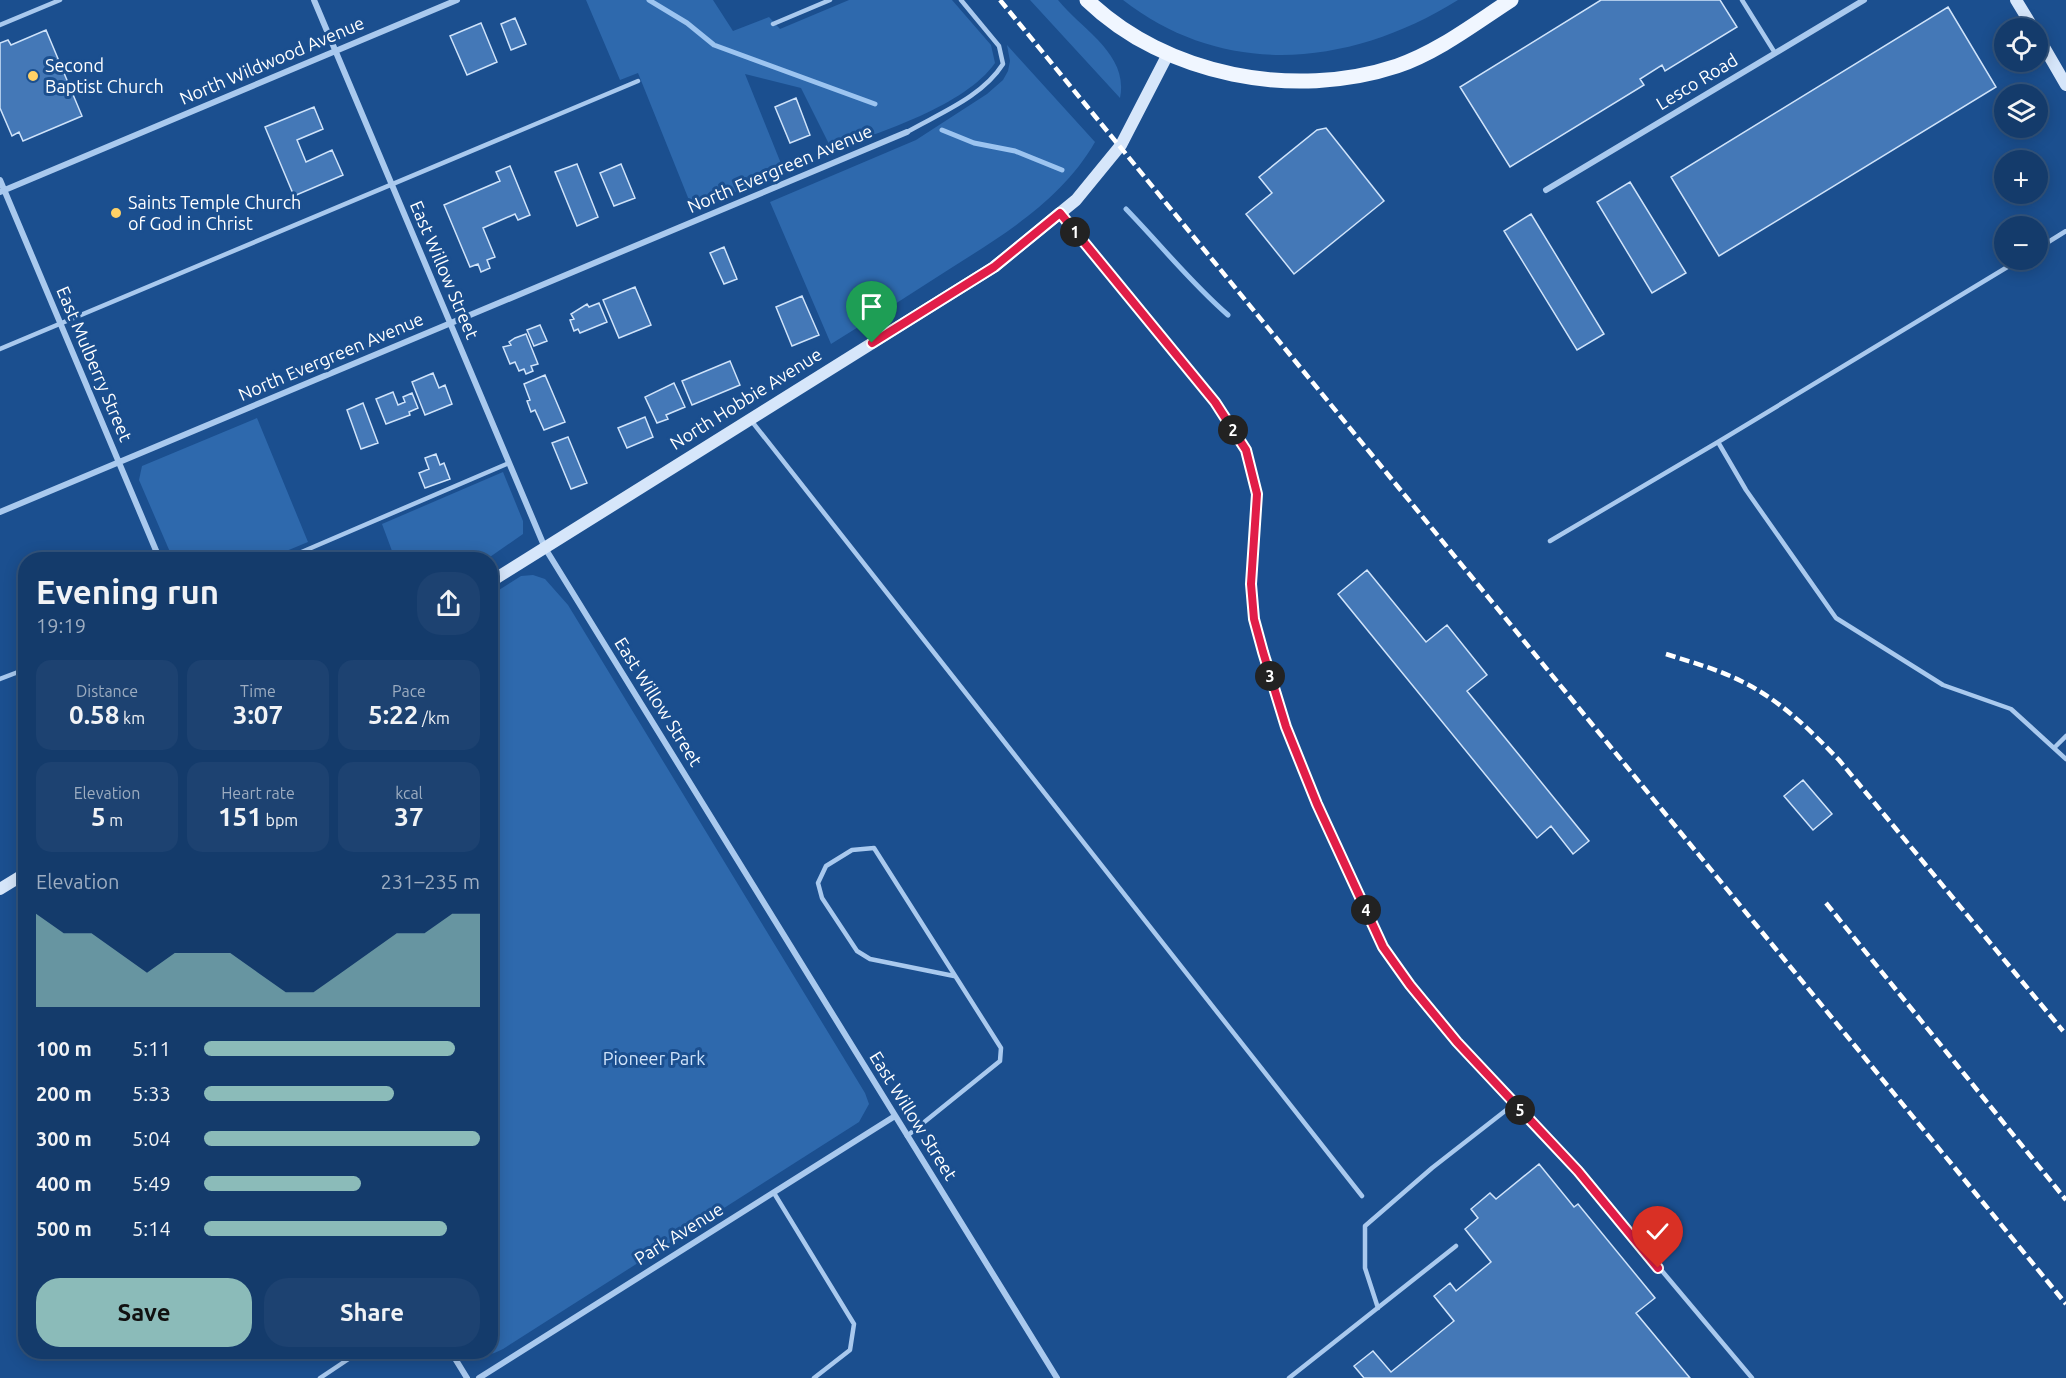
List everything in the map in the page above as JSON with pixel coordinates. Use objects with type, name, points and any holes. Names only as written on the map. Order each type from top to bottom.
[{"type":"main road","points":[[1087,0],[1103,16],[1168,54],[1213,69],[1254,78],[1299,82],[1336,81],[1398,65],[1429,52],[1511,0]]},
{"type":"main road","points":[[2016,0],[2027,18]]},
{"type":"main road","name":"North Hobbie Avenue","points":[[498,577],[994,267],[1076,200],[1121,145],[1168,54]]},
{"type":"main road","points":[[2048,54],[2066,85]]},
{"type":"main road","points":[[0,889],[18,878]]},
{"type":"street","name":"East Willow Street","points":[[315,0],[545,548],[1057,1378]]},
{"type":"street","name":"North Wildwood Avenue","points":[[2,191],[457,0]]},
{"type":"street","name":"Lesco Road","points":[[1546,190],[1864,0]]},
{"type":"street","name":"North Evergreen Avenue","points":[[0,512],[907,132]]},
{"type":"street","name":"East Mulberry Street","points":[[0,180],[2,191],[61,324],[157,552]]},
{"type":"street","name":"Park Avenue","points":[[479,1378],[896,1116]]},
{"type":"street","points":[[455,1359],[467,1378]]},
{"type":"lane","points":[[0,25],[60,0]]},
{"type":"lane","points":[[773,24],[830,0]]},
{"type":"lane","points":[[907,132],[972,95],[993,80],[1003,64],[999,46],[961,0]]},
{"type":"lane","points":[[1742,0],[1775,53]]},
{"type":"lane","points":[[0,349],[638,81]]},
{"type":"lane","points":[[1060,213],[1136,309],[1215,402],[1246,450],[1257,494],[1251,584],[1254,619],[1286,727],[1317,804],[1383,947],[1410,985],[1457,1042],[1578,1171],[1752,1378]]},
{"type":"lane","points":[[2048,242],[2066,231]]},
{"type":"lane","points":[[1550,541],[2002,270]]},
{"type":"lane","points":[[750,419],[1362,1196]]},
{"type":"lane","points":[[1718,442],[1746,490],[1836,618],[1943,685],[2012,709],[2066,759]]},
{"type":"lane","points":[[302,552],[509,463]]},
{"type":"lane","points":[[0,680],[18,672]]},
{"type":"lane","points":[[2055,747],[2066,736]]},
{"type":"lane","points":[[908,1136],[1000,1061],[1001,1048],[874,848],[852,850],[826,866],[818,883],[822,898],[857,951],[870,959],[954,976]]},
{"type":"lane","points":[[1378,1308],[1365,1268],[1365,1226],[1432,1168],[1514,1104]]},
{"type":"lane","points":[[774,1193],[854,1324],[850,1350],[814,1378]]},
{"type":"lane","points":[[1289,1378],[1456,1246]]},
{"type":"lane","points":[[320,1378],[348,1359]]},
{"type":"green space","points":[[586,0],[713,0],[733,31],[769,17],[780,29],[849,0],[952,0],[991,45],[995,63],[964,92],[943,105],[897,126],[832,150],[801,88],[745,74],[784,171],[693,210],[638,73],[620,80]]},
{"type":"green space","points":[[1030,0],[1058,0],[1101,44],[1117,68],[1121,82],[1120,98]]},
{"type":"green space","points":[[1123,0],[1458,0],[1417,22],[1375,39],[1333,50],[1289,55],[1246,53],[1204,43],[1163,26]]},
{"type":"green space","points":[[1007,45],[1095,142],[1065,182],[1010,230],[831,344],[770,202],[916,140],[987,94],[1003,80],[1008,71],[1010,61]]},
{"type":"green space","points":[[257,418],[308,542],[284,552],[170,552],[139,480],[142,466]]},
{"type":"green space","points":[[503,472],[523,521],[523,534],[497,552],[392,552],[382,524]]},
{"type":"green space","name":"Pioneer Park","points":[[533,575],[545,579],[568,605],[865,1093],[869,1104],[859,1122],[498,1351],[498,591],[521,576]]},
{"type":"building","points":[[1601,0],[1720,0],[1737,27],[1665,71],[1662,65],[1640,79],[1644,85],[1510,167],[1460,87]]},
{"type":"building","points":[[1948,7],[1994,84],[1994,88],[1719,256],[1671,177]]},
{"type":"building","points":[[515,18],[526,44],[511,50],[501,24]]},
{"type":"building","points":[[481,23],[497,62],[467,75],[450,36]]},
{"type":"building","name":"Second Baptist Church","points":[[46,30],[82,116],[23,141],[19,132],[12,136],[0,108],[0,43],[8,40],[11,45]]},
{"type":"building","points":[[796,98],[810,135],[790,143],[775,107]]},
{"type":"building","points":[[314,107],[323,129],[297,140],[306,162],[332,150],[343,175],[294,196],[265,127]]},
{"type":"building","points":[[1326,128],[1384,201],[1294,274],[1246,214],[1272,193],[1259,177],[1317,130]]},
{"type":"building","points":[[577,164],[598,217],[577,226],[555,172]]},
{"type":"building","points":[[621,164],[635,198],[614,206],[600,173]]},
{"type":"building","points":[[510,166],[530,215],[518,220],[515,214],[483,228],[495,257],[487,260],[490,268],[481,272],[478,264],[470,267],[444,205],[500,181],[496,172]]},
{"type":"building","points":[[1630,182],[1686,273],[1652,293],[1597,202]]},
{"type":"building","points":[[1531,214],[1604,334],[1577,350],[1504,231]]},
{"type":"building","points":[[724,247],[737,279],[724,284],[710,253]]},
{"type":"building","points":[[635,287],[651,325],[619,338],[603,300]]},
{"type":"building","points":[[802,296],[819,335],[792,346],[776,307]]},
{"type":"building","points":[[599,303],[607,322],[580,333],[578,329],[574,331],[570,320],[574,319],[571,314],[587,304],[589,307]]},
{"type":"building","points":[[540,325],[547,341],[534,346],[527,330]]},
{"type":"building","points":[[526,334],[538,364],[531,366],[533,371],[526,374],[524,369],[519,371],[515,362],[510,364],[503,347],[511,345],[509,342]]},
{"type":"building","points":[[730,361],[740,385],[692,405],[682,381]]},
{"type":"building","points":[[433,373],[439,388],[445,385],[452,404],[425,415],[412,382]]},
{"type":"building","points":[[545,375],[565,422],[544,430],[535,410],[531,412],[527,401],[530,400],[524,384]]},
{"type":"building","points":[[674,383],[685,407],[666,415],[668,419],[657,423],[645,397]]},
{"type":"building","points":[[393,392],[398,405],[405,402],[403,397],[412,393],[418,408],[409,412],[410,415],[386,424],[376,399]]},
{"type":"building","points":[[363,403],[378,443],[361,449],[347,410]]},
{"type":"building","points":[[645,417],[653,437],[627,448],[618,428]]},
{"type":"building","points":[[568,437],[587,483],[571,489],[552,443]]},
{"type":"building","points":[[436,454],[440,465],[444,463],[450,479],[425,488],[419,473],[429,469],[425,458]]},
{"type":"building","points":[[1367,570],[1426,642],[1447,625],[1487,675],[1467,691],[1589,841],[1573,854],[1551,826],[1537,838],[1338,594]]},
{"type":"building","points":[[1803,780],[1832,814],[1813,830],[1784,796]]},
{"type":"building","points":[[1539,1164],[1574,1207],[1578,1204],[1655,1298],[1636,1313],[1690,1378],[1364,1378],[1354,1366],[1373,1351],[1391,1372],[1454,1321],[1434,1296],[1450,1283],[1456,1291],[1491,1262],[1465,1229],[1478,1218],[1471,1209],[1490,1193],[1496,1199]]},
{"type":"waterway","points":[[649,0],[687,23],[714,45],[875,104]]},
{"type":"waterway","points":[[942,130],[974,143],[1015,151],[1062,170]]},
{"type":"waterway","points":[[1126,209],[1188,277],[1228,315]]},
{"type":"railway","points":[[1000,0],[2066,1304]]},
{"type":"railway","points":[[1666,654],[1713,669],[1741,681],[1769,697],[1805,726],[1839,760],[2063,1031]]},
{"type":"railway","points":[[1826,903],[2066,1200]]},
{"type":"place","name":"Second Baptist Church","points":[[33,76]]},
{"type":"place","name":"Saints Temple Church of God in Christ","points":[[116,213]]},
{"type":"route","points":[[872,343],[994,267],[1060,213],[1143,318],[1215,402],[1246,450],[1257,494],[1251,584],[1254,619],[1263,652],[1286,727],[1317,804],[1383,947],[1410,985],[1457,1042],[1578,1171],[1658,1268]]}]
